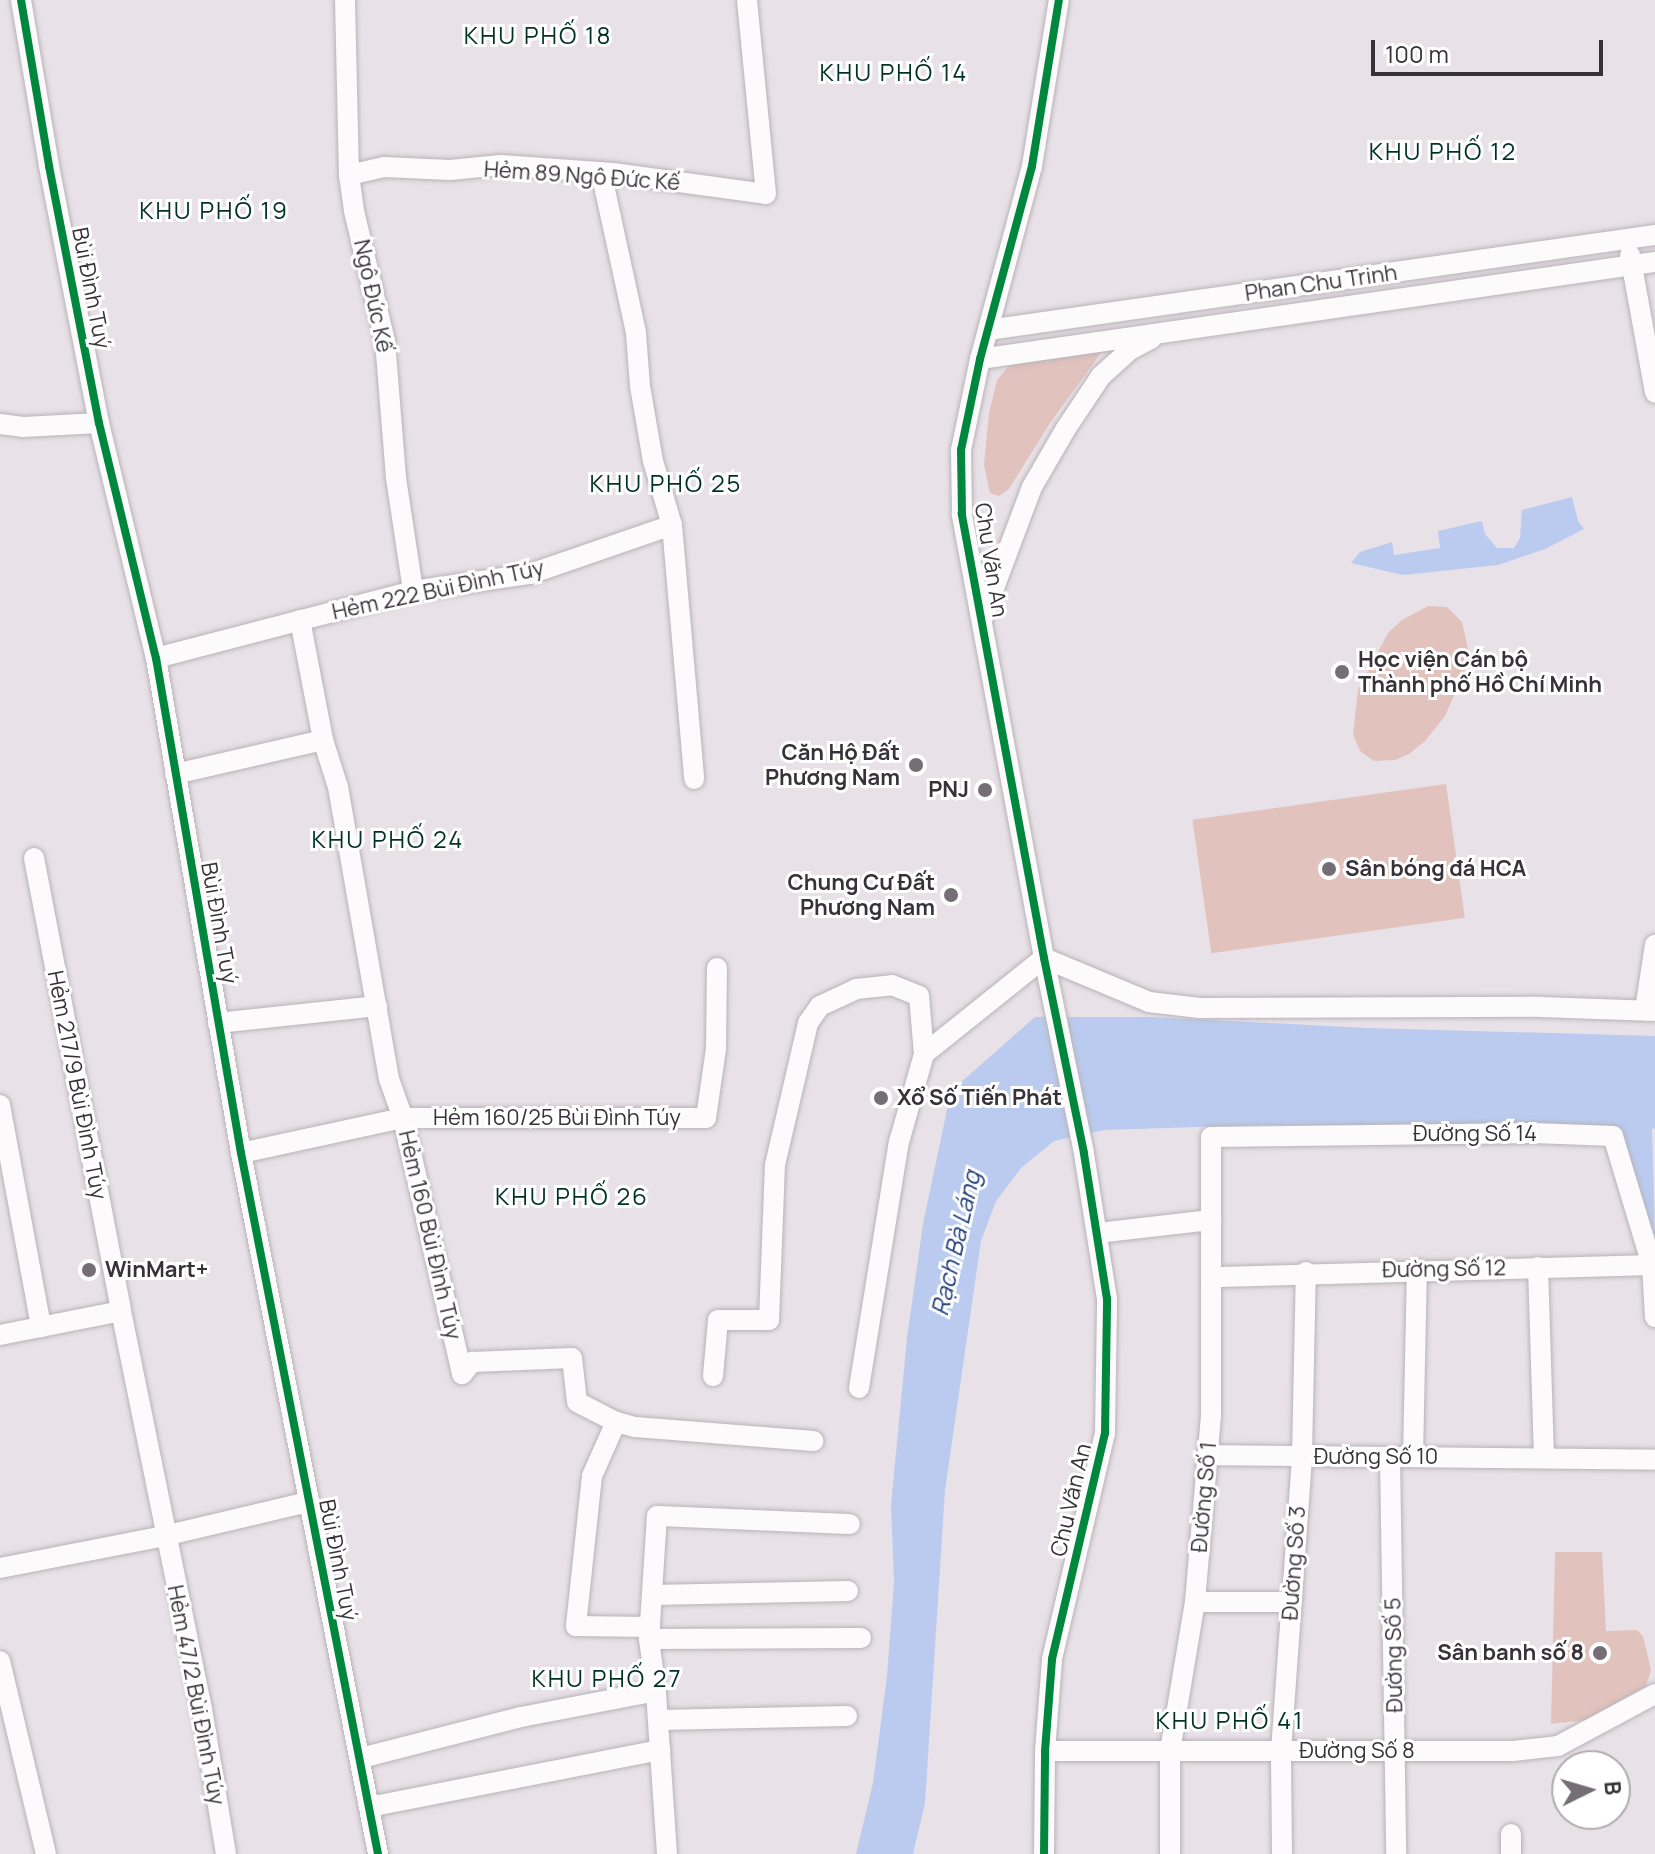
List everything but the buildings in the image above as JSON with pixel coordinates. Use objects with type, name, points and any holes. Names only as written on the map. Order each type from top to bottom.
[{"type":"street","name":"Bùi Đình Tuý","points":[[21,0],[49,166],[99,423],[156,658],[241,1153],[378,1854]]},
{"type":"street","name":"Ngô Đức Kế","points":[[345,0],[349,175],[354,211],[385,341],[396,478],[413,591]]},
{"type":"street","name":"Hẻm 89 Ngô Đức Kế","points":[[349,175],[384,167],[450,170],[501,165],[601,172],[766,194],[747,0]]},
{"type":"street","name":"Chu Văn An","points":[[1044,1854],[1045,1751],[1052,1659],[1105,1433],[1107,1299],[1084,1153],[1044,958],[962,514],[961,450],[980,359],[1032,166],[1059,0]]},
{"type":"street","points":[[601,172],[636,333],[640,386],[653,461],[672,525],[694,779]]},
{"type":"street","name":"Phan Chu Trinh","points":[[988,330],[1655,235]]},
{"type":"street","points":[[1627,239],[1655,393]]},
{"type":"street","name":"Phan Chu Trinh","points":[[980,359],[1655,262]]},
{"type":"street","points":[[1322,283],[1325,310]]},
{"type":"street","name":"Phan Chu Trinh","points":[[982,620],[1032,487],[1065,430],[1101,376],[1130,350],[1166,332]]},
{"type":"street","points":[[0,424],[23,427],[99,423]]},
{"type":"street","name":"Hẻm 222 Bùi Đình Túy","points":[[156,658],[413,591],[530,574],[672,525]]},
{"type":"street","points":[[300,620],[323,740],[338,787],[389,1079],[403,1118]]},
{"type":"street","points":[[175,774],[323,740]]},
{"type":"street","name":"Hẻm 217/9 Bùi Đình Túy","points":[[34,858],[164,1536]]},
{"type":"street","points":[[924,1054],[1044,958],[1149,1002],[1200,1008],[1650,1010],[1655,945]]},
{"type":"street","name":"Hẻm 160/25 Bùi Đình Túy","points":[[403,1118],[706,1118],[716,1049],[717,968]]},
{"type":"street","points":[[713,1376],[718,1320],[769,1320],[775,1165],[808,1023],[820,1006],[856,989],[892,985],[919,996],[924,1054],[899,1142],[859,1388]]},
{"type":"street","points":[[218,1023],[379,1016]]},
{"type":"street","points":[[0,1105],[41,1327]]},
{"type":"street","name":"Hẻm 160 Bùi Đình Túy","points":[[241,1153],[403,1118],[462,1374],[472,1362],[572,1358],[577,1402],[616,1422]]},
{"type":"street","name":"Đường Số 14","points":[[1211,1137],[1534,1133],[1613,1136],[1649,1240]]},
{"type":"street","name":"Đường Số 1","points":[[1170,1854],[1170,1751],[1195,1602],[1207,1455],[1212,1277],[1211,1137]]},
{"type":"street","points":[[1098,1233],[1211,1220]]},
{"type":"street","points":[[1649,1240],[1655,1317]]},
{"type":"street","name":"Đường Số 12","points":[[1212,1277],[1306,1272],[1652,1265]]},
{"type":"street","points":[[1538,1267],[1544,1458]]},
{"type":"street","points":[[1413,1457],[1417,1269]]},
{"type":"street","name":"Đường Số 3","points":[[1282,1854],[1281,1751],[1302,1456],[1306,1272]]},
{"type":"street","points":[[0,1335],[121,1311]]},
{"type":"street","points":[[813,1441],[635,1427],[616,1422],[592,1476],[576,1626],[649,1633],[861,1638]]},
{"type":"street","name":"Đường Số 10","points":[[1207,1455],[1655,1460]]},
{"type":"street","name":"Đường Số 5","points":[[1390,1457],[1396,1854]]},
{"type":"street","points":[[0,1568],[164,1536],[308,1502]]},
{"type":"street","points":[[667,1854],[649,1633],[657,1516],[850,1524]]},
{"type":"street","name":"Hẻm 47/2 Bùi Đình Túy","points":[[164,1536],[202,1709],[226,1854]]},
{"type":"street","points":[[652,1595],[848,1591]]},
{"type":"street","points":[[1195,1602],[1292,1602]]},
{"type":"street","points":[[0,1661],[46,1854]]},
{"type":"street","points":[[361,1758],[521,1717],[656,1691]]},
{"type":"street","name":"Đường Số 8","points":[[1045,1751],[1513,1751],[1558,1746],[1655,1694]]},
{"type":"street","points":[[658,1720],[847,1716]]},
{"type":"street","points":[[369,1807],[660,1750]]},
{"type":"shaded area","points":[[1103,350],[1050,423],[1009,489],[999,496],[990,493],[984,465],[989,413],[997,380],[1007,368],[1022,361]]},
{"type":"shaded area","points":[[1428,606],[1447,607],[1462,622],[1468,649],[1467,666],[1445,716],[1425,741],[1409,754],[1395,760],[1374,761],[1360,751],[1353,734],[1358,690],[1388,633],[1402,620]]},
{"type":"shaded area","name":"Sân bóng đá HCA","points":[[1446,784],[1465,918],[1211,953],[1192,820]]},
{"type":"shaded area","name":"Sân banh số 8","points":[[1555,1552],[1602,1552],[1606,1631],[1637,1630],[1643,1636],[1651,1670],[1646,1686],[1586,1720],[1551,1724]]},
{"type":"water","points":[[1572,497],[1578,521],[1584,529],[1545,549],[1498,565],[1403,575],[1351,563],[1360,552],[1392,542],[1394,555],[1440,548],[1438,531],[1482,521],[1485,534],[1497,548],[1514,548],[1520,538],[1522,510]]},
{"type":"water","name":"Rạch Bà Láng","points":[[1035,1017],[1149,1017],[1367,1028],[1655,1036],[1655,1128],[1652,1129],[1655,1236],[1620,1131],[1612,1126],[1256,1125],[1105,1130],[1054,1141],[1022,1167],[996,1201],[981,1241],[945,1490],[925,1803],[913,1854],[856,1854],[873,1783],[887,1676],[894,1582],[891,1505],[907,1338],[923,1224],[951,1091]]},
{"type":"cycle path","points":[[21,0],[49,166],[99,423],[156,658],[241,1153],[378,1854]]},
{"type":"cycle path","points":[[1044,1854],[1045,1751],[1052,1659],[1105,1433],[1107,1299],[1084,1153],[1044,958],[962,514],[961,450],[980,359],[1032,166],[1059,0]]},
{"type":"place","name":"Học viện Cán bộ Thành phố Hồ Chí Minh","points":[[1342,672]]},
{"type":"place","name":"Căn Hộ Đất Phương Nam","points":[[916,765]]},
{"type":"place","name":"PNJ","points":[[985,790]]},
{"type":"place","name":"Sân bóng đá HCA","points":[[1329,869]]},
{"type":"place","name":"Chung Cư Đất Phương Nam","points":[[951,895]]},
{"type":"place","name":"Xổ Số Tiến Phát","points":[[881,1098]]},
{"type":"place","name":"WinMart+","points":[[89,1270]]},
{"type":"place","name":"Sân banh số 8","points":[[1600,1653]]},
{"type":"district","name":"KHU PHỐ 18","points":[[538,35]]},
{"type":"district","name":"KHU PHỐ 14","points":[[894,72]]},
{"type":"district","name":"KHU PHỐ 12","points":[[1443,151]]},
{"type":"district","name":"KHU PHỐ 19","points":[[214,210]]},
{"type":"district","name":"KHU PHỐ 25","points":[[666,483]]},
{"type":"district","name":"KHU PHỐ 24","points":[[388,839]]},
{"type":"district","name":"KHU PHỐ 26","points":[[572,1196]]},
{"type":"district","name":"KHU PHỐ 27","points":[[607,1678]]},
{"type":"district","name":"KHU PHỐ 41","points":[[1230,1720]]}]
